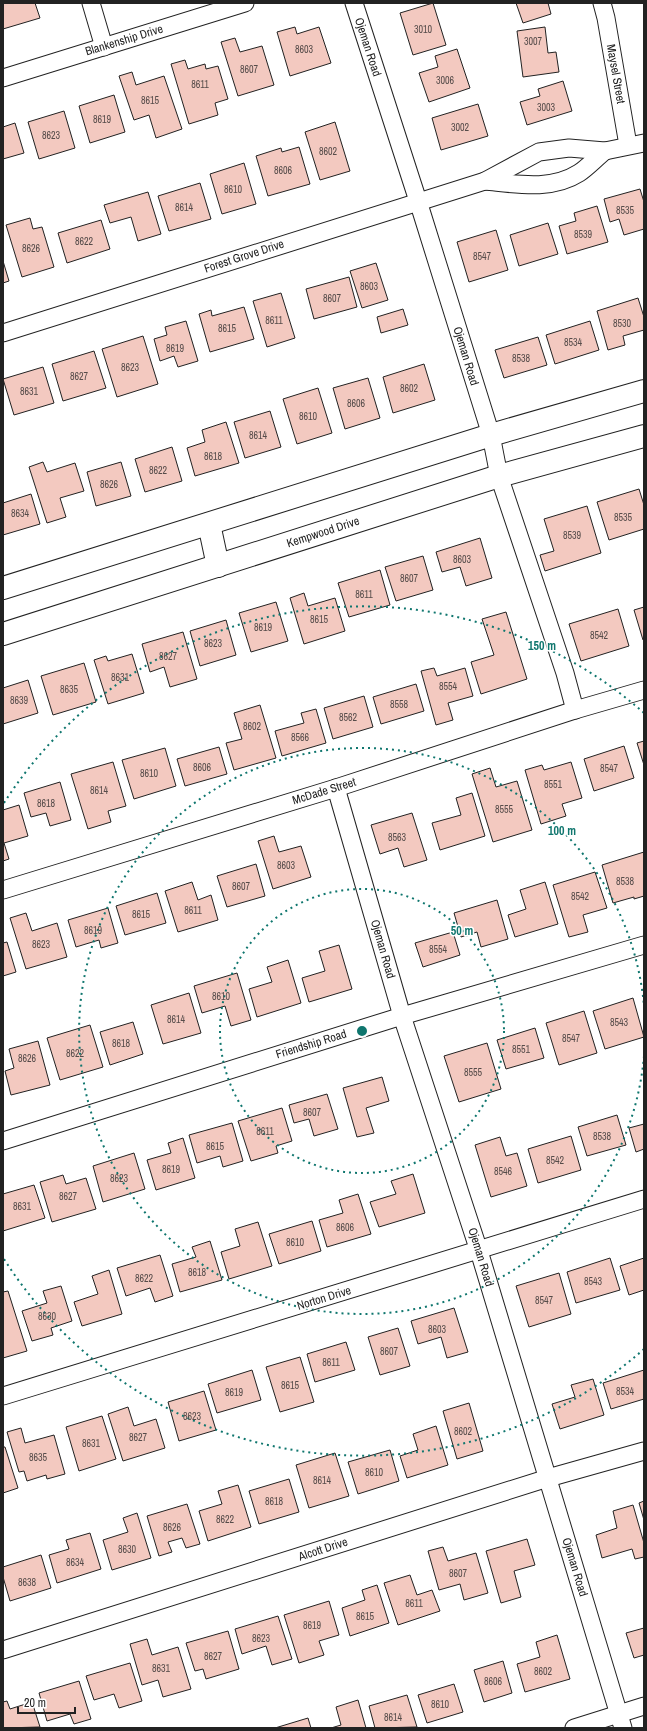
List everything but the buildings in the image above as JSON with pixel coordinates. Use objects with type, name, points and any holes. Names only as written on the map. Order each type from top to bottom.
[{"type":"main road","points":[[3,588],[491,435],[644,391]]},
{"type":"main road","name":"Kempwood Drive","points":[[3,634],[499,476],[644,436]]},
{"type":"main road","points":[[209,524],[218,566]]},
{"type":"street","points":[[91,3],[104,47]]},
{"type":"street","name":"Blankenship Drive","points":[[3,78],[245,3]]},
{"type":"street","name":"Ojeman Road","points":[[354,3],[491,435],[499,476],[565,673],[575,710]]},
{"type":"street","name":"Maysel Street","points":[[602,3],[636,144]]},
{"type":"street","name":"Forest Grove Drive","points":[[3,333],[485,181],[539,152],[568,148],[605,151],[636,144]]},
{"type":"street","name":"Forest Grove Drive","points":[[485,181],[524,185],[553,184],[578,173],[605,151]]},
{"type":"street","name":"McDade Street","points":[[3,890],[336,788],[575,710],[644,690]]},
{"type":"street","name":"Ojeman Road","points":[[336,788],[402,1016],[479,1251],[621,1721]]},
{"type":"street","name":"Friendship Road","points":[[3,1141],[402,1016],[644,946]]},
{"type":"street","name":"Norton Drive","points":[[3,1396],[479,1251],[644,1199]]},
{"type":"street","name":"Alcott Drive","points":[[3,1650],[548,1478],[644,1451]]},
{"type":"street","points":[[574,1728],[621,1721],[644,1706]]}]
